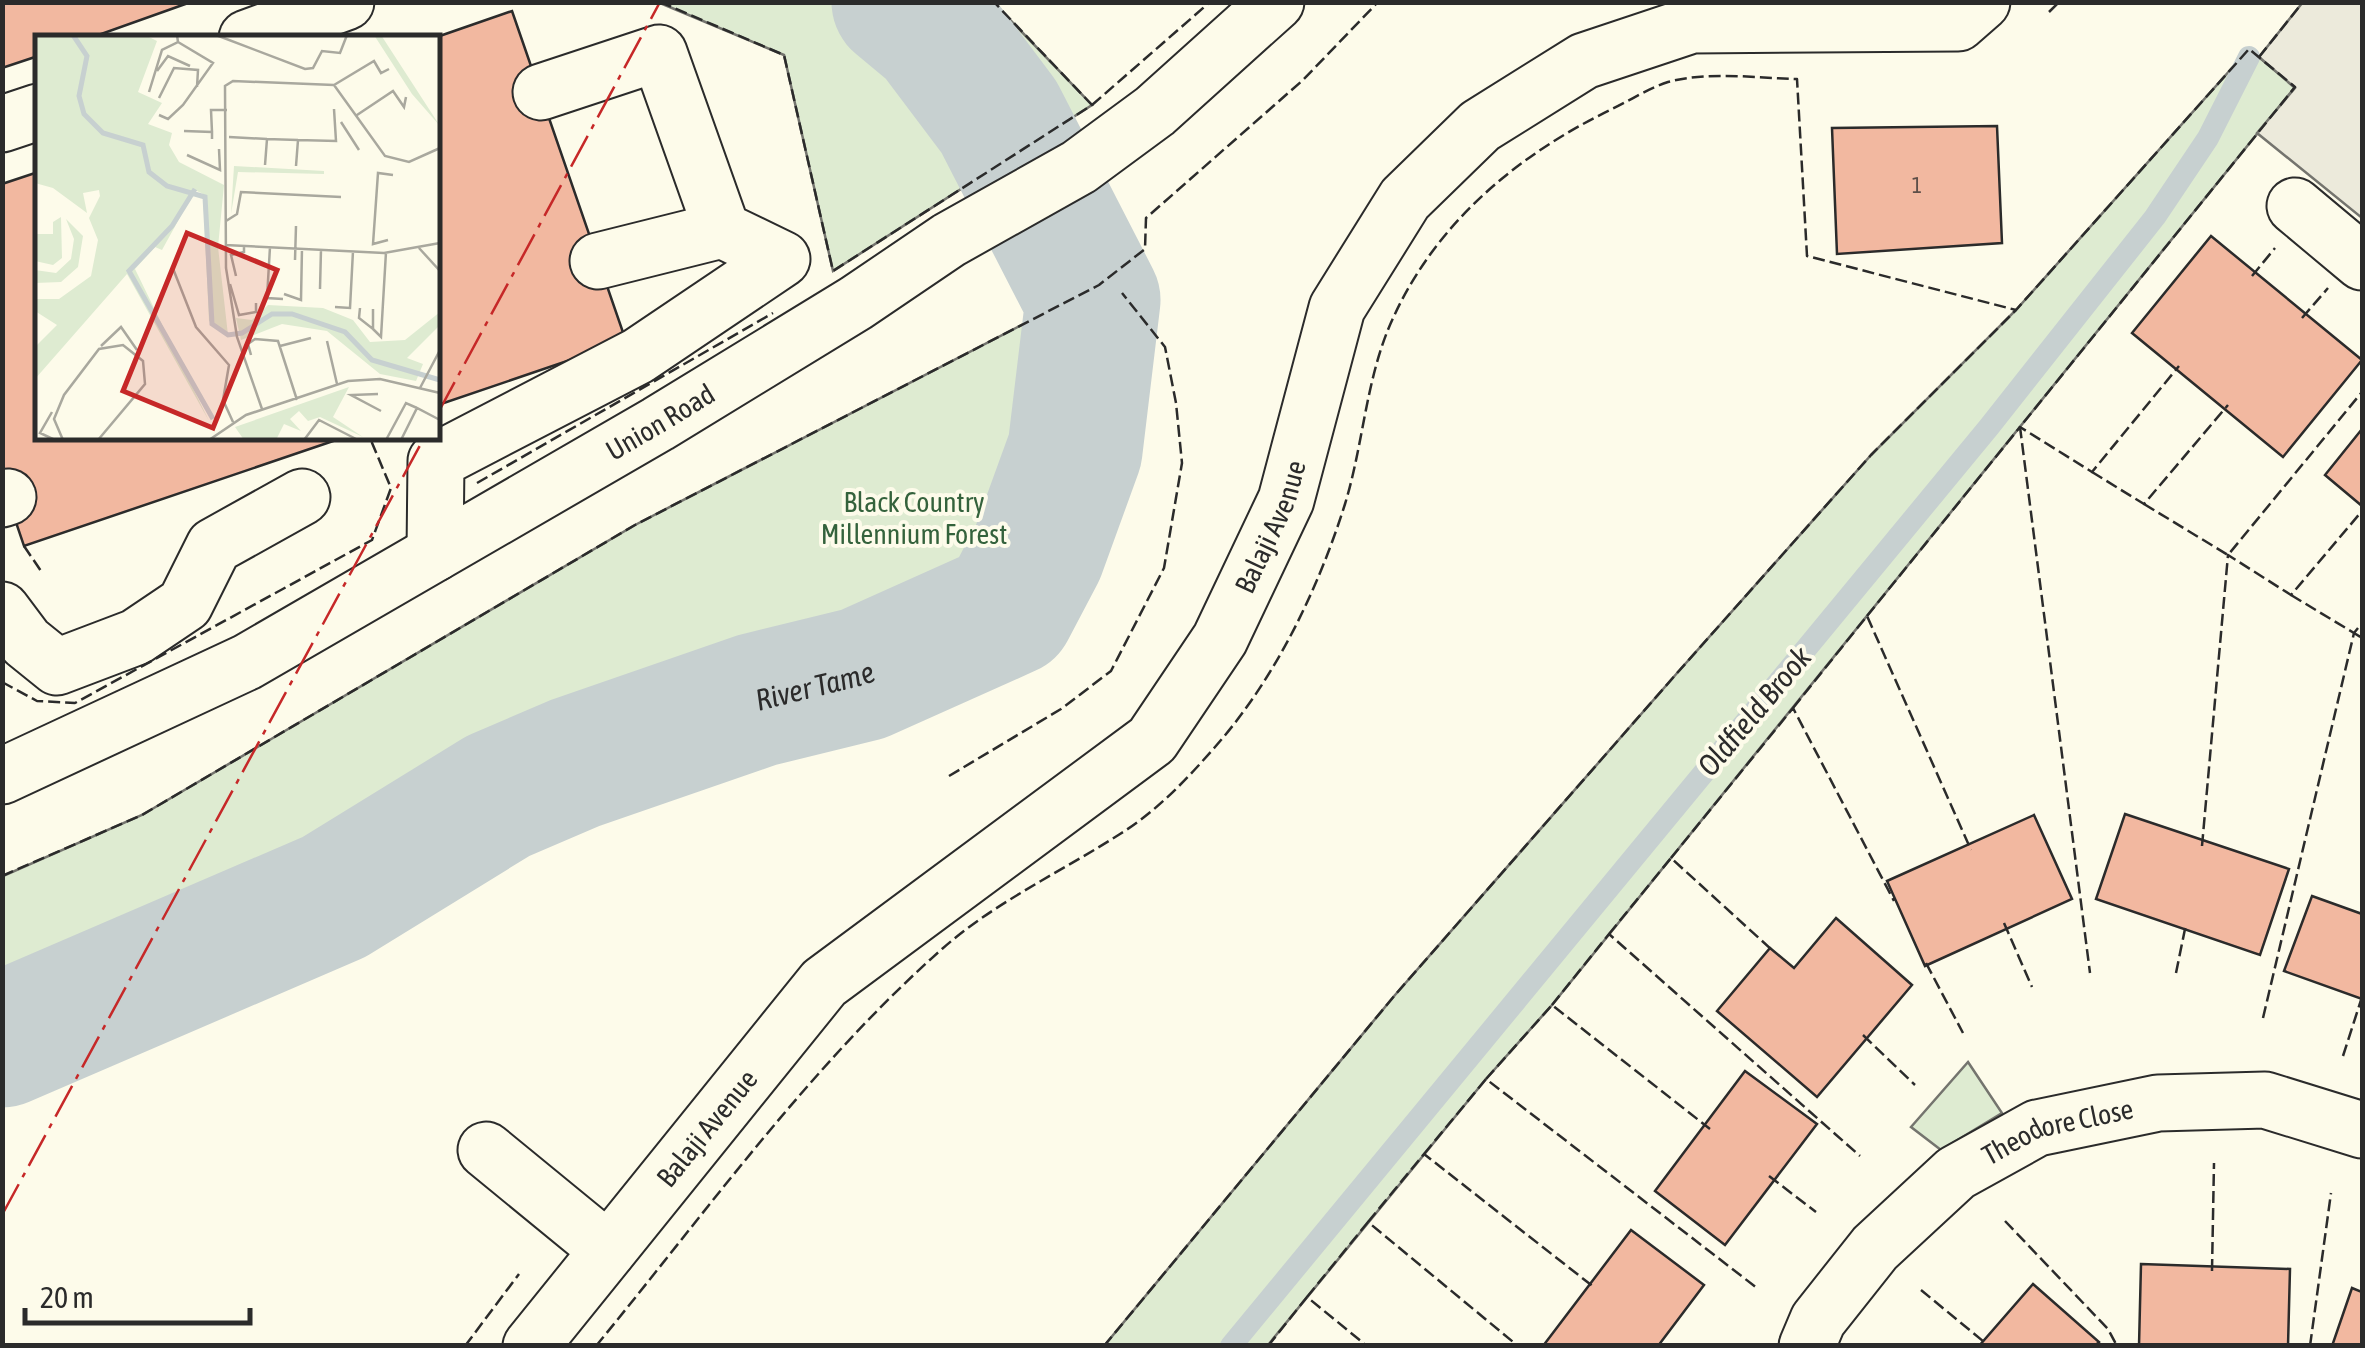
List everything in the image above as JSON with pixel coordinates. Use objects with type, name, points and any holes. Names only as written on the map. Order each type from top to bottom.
[{"type":"street","points":[[255,35],[346,2]]},
{"type":"street","name":"Union Road","points":[[2,776],[247,662],[822,323],[949,240],[1079,167],[1155,111],[1276,2]]},
{"type":"street","name":"Balaji Avenue","points":[[530,1346],[824,983],[1152,740],[1220,638],[1286,500],[1338,308],[1405,199],[1480,126],[1584,61],[1692,25],[1958,23],[1982,2]]},
{"type":"street","points":[[541,92],[659,53],[722,230]]},
{"type":"street","points":[[2,124],[35,113]]},
{"type":"street","points":[[2295,206],[2362,262]]},
{"type":"street","points":[[598,261],[722,230],[782,259],[822,323]]},
{"type":"street","points":[[435,553],[432,449],[638,356],[782,259]]},
{"type":"street","points":[[2,610],[26,642],[56,667],[89,658],[136,637],[184,604],[214,546],[302,497]]},
{"type":"street","name":"Theodore Close","points":[[1808,1337],[1875,1248],[1956,1173],[2036,1128],[2158,1103],[2265,1100],[2362,1130]]},
{"type":"street","points":[[486,1150],[608,1250]]},
{"type":"green space","points":[[660,3],[994,3],[1092,105],[833,271],[784,55]]},
{"type":"green space","points":[[2249,49],[2295,87],[1552,1005],[1486,1079],[1268,1345],[1104,1346],[1395,995],[1678,672],[1871,455],[2016,310]]},
{"type":"green space","name":"Black Country Millennium Forest","points":[[1099,285],[1075,450],[1038,552],[1008,609],[863,674],[757,700],[575,763],[498,796],[334,897],[3,1040],[3,876],[142,815],[635,525]]},
{"type":"green space","points":[[1968,1062],[2002,1113],[1941,1150],[1911,1127]]},
{"type":"shaded area","points":[[2303,2],[2362,3],[2362,218],[2257,133],[2295,88],[2259,57]]},
{"type":"building","points":[[2,2],[191,2],[98,35],[35,35],[35,57],[2,68]]},
{"type":"building","points":[[512,11],[626,341],[440,404],[440,36]]},
{"type":"building","points":[[1997,126],[2002,243],[1837,254],[1832,128]]},
{"type":"building","points":[[35,173],[35,440],[336,440],[24,546],[2,481],[2,184]]},
{"type":"building","points":[[2211,236],[2362,360],[2283,457],[2132,333]]},
{"type":"building","points":[[2362,429],[2362,506],[2325,475]]},
{"type":"building","points":[[2125,814],[2289,869],[2260,955],[2096,899]]},
{"type":"building","points":[[2034,815],[2072,899],[1925,966],[1887,881]]},
{"type":"building","points":[[2312,896],[2362,914],[2362,999],[2284,971]]},
{"type":"building","points":[[1836,918],[1912,985],[1817,1097],[1717,1011],[1770,948],[1794,968]]},
{"type":"building","points":[[1745,1071],[1817,1124],[1725,1245],[1655,1191]]},
{"type":"building","points":[[1631,1230],[1704,1285],[1658,1346],[1543,1346]]},
{"type":"building","points":[[2141,1264],[2290,1269],[2288,1346],[2139,1346]]},
{"type":"building","points":[[2033,1284],[2099,1342],[2095,1346],[1979,1346]]},
{"type":"building","points":[[2352,1288],[2362,1292],[2362,1346],[2332,1346]]},
{"type":"waterway","name":"River Tame","points":[[2,1040],[334,897],[498,796],[575,763],[757,700],[863,674],[1008,609],[1038,552],[1075,450],[1093,300],[999,117],[935,32],[899,2]]},
{"type":"waterway","name":"Oldfield Brook","points":[[1231,1346],[1989,427],[2155,217],[2208,138],[2249,57]]},
{"type":"fence","points":[[660,2],[784,55],[833,271],[1092,105],[994,2]]},
{"type":"fence","points":[[1092,105],[1210,2]]},
{"type":"fence","points":[[2,876],[142,815],[635,525],[1099,285],[1145,249],[1146,218],[1303,80],[1378,2]]},
{"type":"fence","points":[[2049,12],[2059,2]]},
{"type":"fence","points":[[2259,57],[2303,2]]},
{"type":"fence","points":[[1104,1346],[1395,995],[1678,672],[1871,455],[2016,310],[2249,49],[2295,87],[2020,427],[2090,973]]},
{"type":"fence","points":[[596,1346],[804,1090],[894,994],[962,932],[1147,815],[1194,771],[1237,721],[1275,663],[1322,569],[1345,504],[1371,385],[1394,316],[1433,250],[1457,221],[1513,170],[1576,128],[1668,82],[1716,76],[1797,79],[1807,256],[2016,310]]},
{"type":"fence","points":[[2252,276],[2275,248]]},
{"type":"fence","points":[[2302,318],[2328,288]]},
{"type":"fence","points":[[949,776],[1061,709],[1111,671],[1164,568],[1182,463],[1176,403],[1165,347],[1122,293]]},
{"type":"fence","points":[[477,483],[773,313]]},
{"type":"fence","points":[[1867,616],[2020,427],[2092,472],[2179,366]]},
{"type":"fence","points":[[2144,504],[2228,555],[2362,392]]},
{"type":"fence","points":[[2092,472],[2144,504],[2228,405]]},
{"type":"fence","points":[[2,682],[37,701],[75,703],[372,540],[391,488],[371,440]]},
{"type":"fence","points":[[2202,846],[2228,555],[2291,595],[2362,511]]},
{"type":"fence","points":[[24,546],[41,571]]},
{"type":"fence","points":[[2291,595],[2354,633],[2362,623]]},
{"type":"fence","points":[[1793,708],[1867,616],[1971,850]]},
{"type":"fence","points":[[2263,1018],[2354,633],[2362,638]]},
{"type":"fence","points":[[1671,858],[1793,708],[1894,901]]},
{"type":"fence","points":[[1609,934],[1671,858],[1772,950]]},
{"type":"fence","points":[[2004,923],[2032,987]]},
{"type":"fence","points":[[2176,973],[2186,924]]},
{"type":"fence","points":[[1552,1005],[1609,934],[1860,1156]]},
{"type":"fence","points":[[1926,963],[1963,1033]]},
{"type":"fence","points":[[2343,1056],[2362,997]]},
{"type":"fence","points":[[1486,1079],[1552,1005],[1710,1129]]},
{"type":"fence","points":[[1863,1035],[1915,1085]]},
{"type":"fence","points":[[1424,1154],[1486,1079],[1757,1288]]},
{"type":"fence","points":[[1368,1222],[1424,1154],[1595,1288]]},
{"type":"fence","points":[[2212,1271],[2214,1163]]},
{"type":"fence","points":[[1769,1176],[1816,1212]]},
{"type":"fence","points":[[2310,1346],[2331,1193]]},
{"type":"fence","points":[[2005,1221],[2108,1329],[2117,1346]]},
{"type":"fence","points":[[1307,1297],[1368,1222],[1518,1346]]},
{"type":"fence","points":[[465,1346],[519,1274]]},
{"type":"fence","points":[[1921,1290],[1989,1346]]},
{"type":"fence","points":[[1268,1346],[1307,1297],[1367,1346]]},
{"type":"power","points":[[440,409],[660,2]]},
{"type":"power","points":[[2,1215],[423,440]]}]
